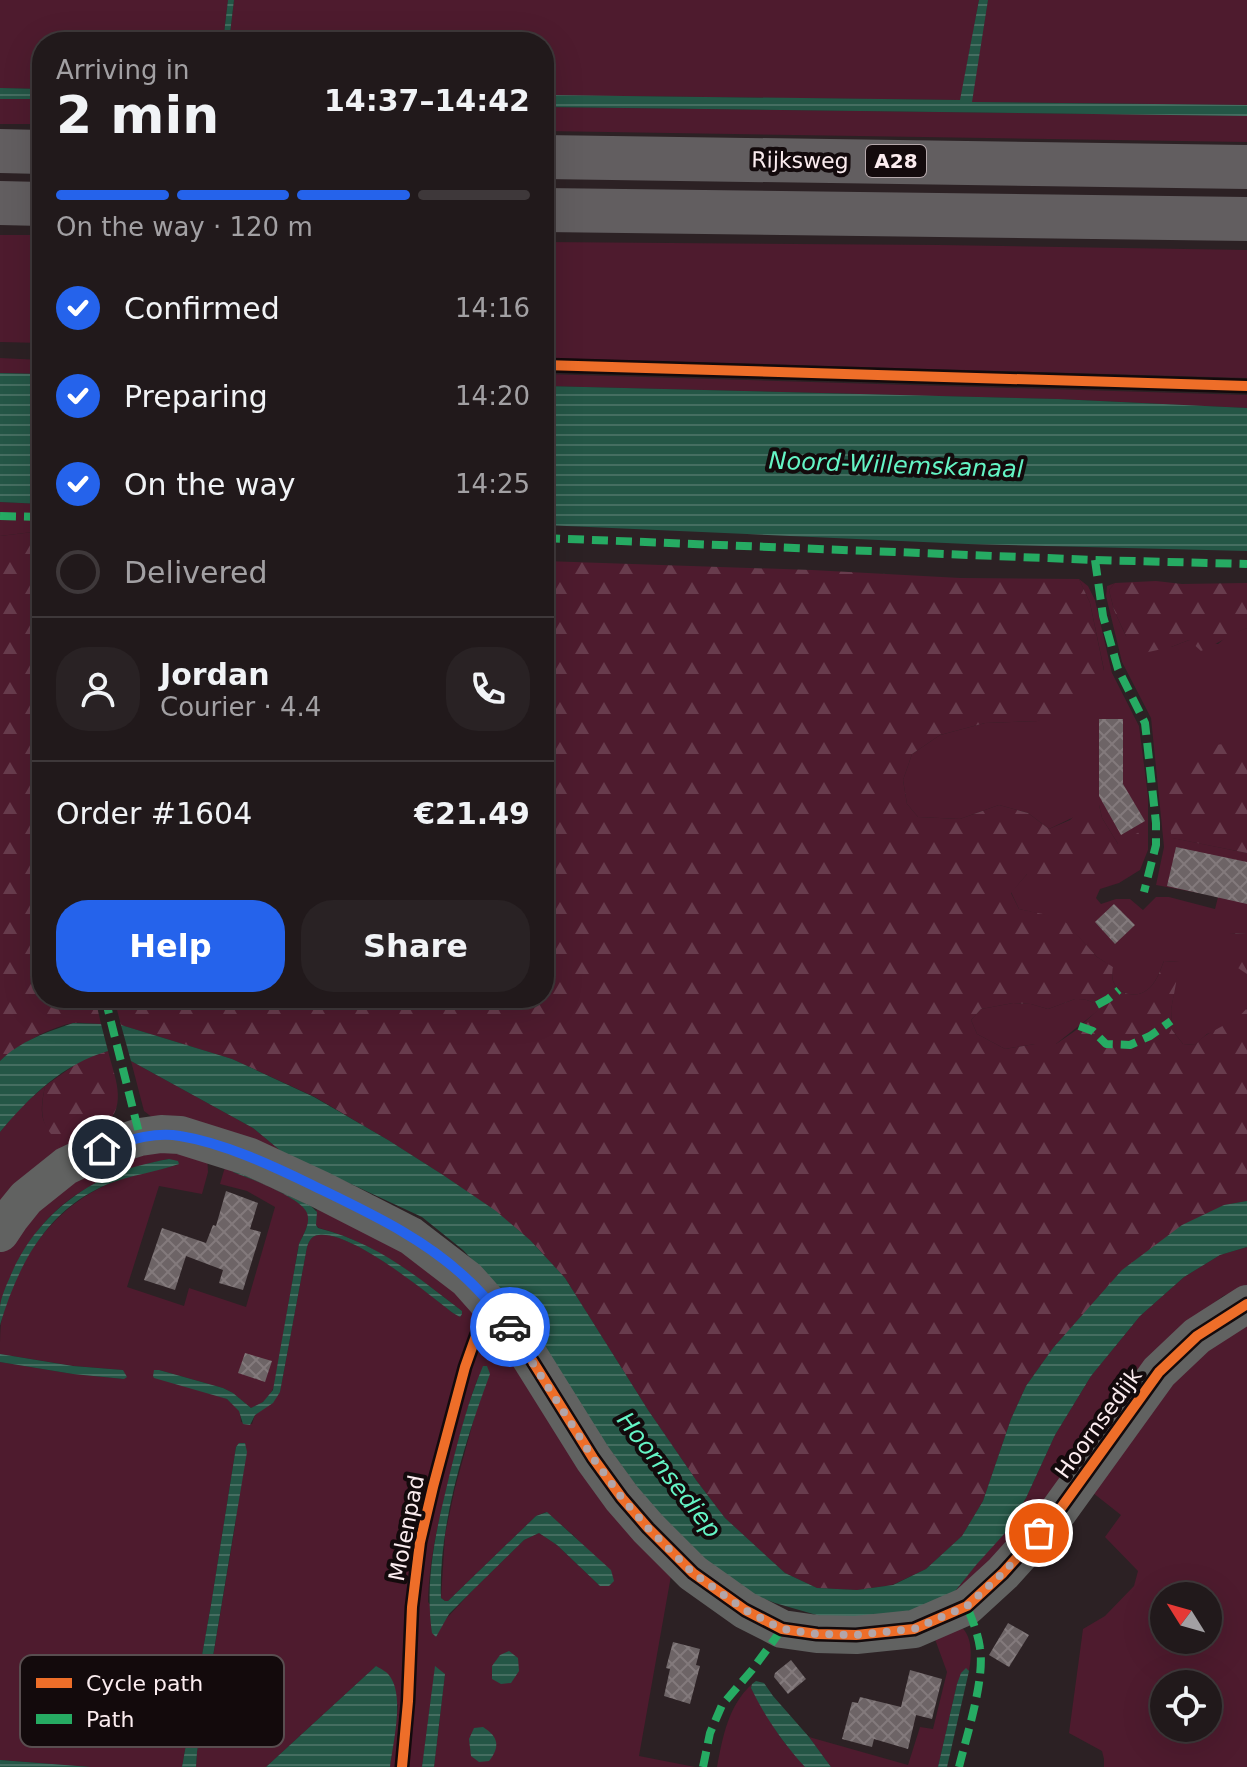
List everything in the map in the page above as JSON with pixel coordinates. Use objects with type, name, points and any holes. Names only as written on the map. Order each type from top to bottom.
[{"type":"highway","points":[[0,151],[32,152]]},
{"type":"highway","name":"Rijksweg","points":[[554,157],[1247,167]]},
{"type":"highway","points":[[0,203],[32,204]]},
{"type":"highway","points":[[554,210],[1247,219]]},
{"type":"street","name":"Hoornsedijk","points":[[0,1233],[26,1198],[66,1166],[102,1149],[151,1136],[180,1135],[209,1143],[321,1190],[411,1236],[467,1279],[515,1333],[593,1458],[622,1498],[693,1573],[745,1610],[782,1629],[817,1634],[856,1635],[914,1629],[967,1606],[1003,1573],[1058,1512],[1159,1372],[1197,1336],[1247,1304]]},
{"type":"green space","points":[[0,0],[228,0],[224,32],[32,32],[32,89],[0,88]]},
{"type":"green space","points":[[234,0],[979,0],[961,100],[554,95],[554,32],[230,32]]},
{"type":"green space","points":[[988,0],[1247,0],[1247,105],[971,102]]},
{"type":"green space","points":[[0,99],[32,99],[32,124],[0,124]]},
{"type":"green space","points":[[554,107],[1247,116],[1247,142],[554,131]]},
{"type":"green space","points":[[0,235],[32,235],[32,343],[0,342]]},
{"type":"green space","points":[[554,242],[1247,250],[1247,378],[554,358]]},
{"type":"green space","points":[[0,358],[32,360],[32,374],[0,373]]},
{"type":"green space","points":[[554,374],[1247,395],[1247,408],[1058,399],[554,386]]},
{"type":"green space","points":[[0,502],[32,504],[32,532],[0,536]]},
{"type":"green space","points":[[32,532],[32,1008],[97,1008],[101,1024],[78,1023],[57,1027],[25,1043],[0,1061],[0,536]]},
{"type":"green space","points":[[554,561],[960,578],[1079,579],[1090,603],[1104,671],[1082,705],[1038,721],[985,723],[940,735],[912,754],[903,780],[907,804],[918,817],[960,819],[999,805],[1028,813],[1049,829],[1070,820],[1089,802],[1099,805],[1102,818],[1118,844],[1141,831],[1138,846],[1120,874],[1027,874],[1011,893],[1019,909],[1062,918],[1097,957],[1113,967],[1113,981],[1123,992],[1133,995],[1143,993],[1155,981],[1164,961],[1180,962],[1171,1010],[1172,1030],[1183,1044],[1195,1045],[1247,1008],[1247,1201],[1224,1205],[1053,1348],[1026,1386],[1011,1419],[983,1501],[962,1536],[926,1569],[892,1585],[857,1590],[817,1588],[785,1573],[725,1518],[648,1410],[565,1278],[530,1240],[495,1211],[388,1140],[315,1097],[232,1059],[121,1025],[117,1008],[554,1008]],"holes":[[[1075,999],[1086,1000],[1099,1009],[1056,1044],[1005,1049],[977,1034],[971,1020],[981,1009],[1013,1003],[1048,1009]]]},
{"type":"green space","points":[[1079,579],[1088,586],[1095,600],[1112,673],[1139,726],[1148,796],[1148,850],[1140,870],[1119,883],[1100,889],[1096,898],[1101,904],[1130,899],[1143,910],[1156,897],[1169,897],[1215,909],[1218,897],[1208,855],[1199,893],[1156,885],[1164,847],[1151,718],[1122,662],[1106,596],[1107,586],[1115,583],[1109,590],[1126,636],[1171,647],[1189,640],[1218,644],[1228,635],[1247,628],[1247,741],[1173,838],[1247,853],[1247,934],[1229,933],[1247,972],[1247,1008],[1241,1016],[1207,1034],[1195,1045],[1183,1044],[1172,1030],[1171,1010],[1179,962],[1164,961],[1155,981],[1143,993],[1133,995],[1123,992],[1113,981],[1112,967],[1097,957],[1062,919],[1019,909],[1011,892],[1027,874],[1120,874],[1118,844],[1102,818],[1099,805],[1049,829],[1028,813],[999,805],[960,819],[918,817],[907,804],[903,780],[912,754],[940,735],[985,723],[1038,721],[1104,670],[1090,603]]},
{"type":"green space","points":[[1156,581],[1182,584],[1247,583],[1247,628],[1201,651],[1189,640],[1144,653],[1126,636],[1109,590],[1115,583]]},
{"type":"green space","points":[[1247,741],[1247,853],[1172,838],[1168,800],[1182,758],[1198,748]]},
{"type":"green space","points":[[1229,933],[1247,934],[1247,974],[1229,962]]},
{"type":"green space","points":[[1075,999],[1089,1001],[1100,1009],[1056,1044],[1005,1049],[977,1034],[971,1020],[981,1009],[1013,1003],[1048,1009]]},
{"type":"green space","points":[[108,1051],[118,1089],[113,1116],[98,1130],[66,1148],[51,1134],[44,1121],[42,1106],[45,1086],[86,1057]]},
{"type":"green space","points":[[131,1061],[253,1128],[282,1152],[153,1118],[144,1111]]},
{"type":"green space","points":[[45,1086],[44,1121],[66,1148],[0,1205],[0,1132],[20,1108]]},
{"type":"green space","points":[[107,1151],[207,1154],[208,1172],[202,1194],[159,1186],[127,1287],[184,1306],[189,1288],[246,1307],[275,1207],[247,1191],[220,1184],[225,1167],[235,1168],[234,1172],[297,1202],[308,1214],[308,1223],[298,1249],[275,1384],[266,1399],[251,1408],[223,1388],[154,1371],[227,1399],[240,1411],[241,1422],[252,1424],[255,1415],[280,1392],[307,1247],[314,1236],[333,1236],[369,1253],[453,1313],[462,1314],[395,1262],[359,1242],[319,1228],[316,1225],[316,1211],[322,1200],[394,1237],[480,1315],[449,1412],[417,1542],[409,1607],[398,1767],[390,1767],[398,1706],[376,1666],[266,1767],[196,1767],[198,1747],[284,1747],[284,1655],[213,1655],[235,1526],[245,1444],[240,1443],[236,1447],[202,1655],[20,1655],[20,1747],[186,1747],[182,1767],[91,1767],[0,1760],[0,1362],[124,1379],[123,1370],[0,1354],[1,1323],[7,1301],[25,1260],[52,1224],[68,1209],[106,1185],[177,1165],[168,1159],[136,1167],[83,1190],[61,1206],[42,1225],[26,1248],[0,1305],[0,1242]]},
{"type":"green space","points":[[1247,1247],[1247,1287],[1223,1296],[1193,1319],[1002,1555],[952,1595],[1026,1498],[1055,1435],[1091,1376],[1140,1316],[1184,1277],[1220,1255]]},
{"type":"green space","points":[[1247,1310],[1247,1767],[1104,1767],[1102,1751],[1069,1733],[1083,1629],[1105,1616],[1134,1586],[1138,1571],[1105,1537],[1121,1515],[1083,1485],[1112,1445]]},
{"type":"green space","points":[[488,1323],[672,1570],[639,1756],[695,1767],[434,1767],[445,1674],[427,1732],[422,1767],[406,1767],[416,1607],[424,1543],[469,1368]],"holes":[[[477,1380],[475,1415],[445,1535],[441,1598],[448,1601],[536,1516],[546,1512],[585,1547],[609,1586],[600,1586],[557,1545],[539,1533],[524,1540],[444,1621],[428,1602],[438,1528]]]},
{"type":"green space","points":[[959,1625],[969,1640],[970,1665],[969,1671],[966,1669],[957,1684],[938,1767],[831,1767],[809,1737],[908,1765],[920,1727],[933,1729],[947,1672],[932,1631]]},
{"type":"green space","points":[[752,1684],[751,1688],[780,1737],[805,1767],[717,1767],[732,1712]]},
{"type":"water","points":[[228,0],[234,0],[230,32],[224,32]]},
{"type":"water","points":[[979,0],[988,0],[972,102],[1247,105],[1247,116],[554,107],[554,95],[960,100]]},
{"type":"water","points":[[0,88],[32,89],[32,99],[0,99]]},
{"type":"water","points":[[0,373],[32,374],[32,504],[0,502]]},
{"type":"water","name":"Noord-Willemskanaal","points":[[554,386],[1058,399],[1247,408],[1247,551],[968,544],[554,525]]},
{"type":"water","points":[[73,1023],[101,1024],[108,1051],[76,1064],[48,1083],[0,1132],[0,1061],[25,1043]]},
{"type":"water","name":"Hoornsediep","points":[[121,1025],[232,1059],[314,1097],[388,1140],[496,1211],[530,1240],[565,1278],[648,1410],[725,1518],[785,1573],[817,1588],[857,1590],[893,1585],[926,1569],[962,1536],[983,1501],[1011,1419],[1026,1386],[1053,1348],[1122,1270],[1182,1225],[1224,1205],[1247,1201],[1247,1247],[1220,1255],[1184,1277],[1140,1316],[1091,1376],[1055,1435],[1026,1498],[1005,1533],[952,1595],[909,1611],[870,1620],[820,1616],[744,1591],[693,1551],[640,1491],[508,1297],[463,1250],[422,1217],[282,1152],[253,1128],[131,1061]]},
{"type":"water","points":[[169,1159],[179,1164],[108,1184],[86,1195],[51,1224],[26,1261],[0,1325],[1,1303],[17,1261],[48,1219],[73,1197],[103,1179]]},
{"type":"water","points":[[233,1170],[311,1206],[317,1212],[318,1228],[377,1251],[428,1285],[462,1314],[460,1317],[453,1313],[369,1253],[333,1236],[317,1235],[307,1247],[280,1392],[273,1403],[255,1415],[250,1425],[243,1424],[239,1411],[227,1399],[154,1378],[154,1370],[159,1370],[223,1388],[251,1408],[263,1402],[273,1390],[299,1244],[308,1217],[296,1201]]},
{"type":"water","points":[[0,1354],[73,1366],[123,1370],[127,1377],[73,1374],[0,1362]]},
{"type":"water","points":[[483,1366],[487,1366],[490,1374],[455,1484],[444,1542],[441,1598],[448,1601],[536,1516],[547,1512],[611,1570],[614,1581],[609,1586],[600,1586],[557,1545],[539,1533],[524,1540],[449,1614],[436,1637],[432,1633],[430,1592],[436,1533],[460,1433]]},
{"type":"water","points":[[239,1443],[245,1443],[247,1452],[213,1655],[202,1655],[211,1605]]},
{"type":"water","points":[[509,1651],[518,1658],[519,1671],[511,1683],[501,1684],[492,1679],[492,1666],[500,1655]]},
{"type":"water","points":[[376,1666],[390,1676],[397,1697],[390,1767],[266,1767]]},
{"type":"water","points":[[435,1666],[445,1674],[434,1767],[422,1767]]},
{"type":"water","points":[[966,1668],[969,1671],[947,1767],[938,1767],[957,1684]]},
{"type":"water","points":[[756,1681],[764,1683],[831,1767],[805,1767],[797,1758],[756,1699],[751,1688]]},
{"type":"water","points":[[483,1727],[495,1738],[496,1747],[489,1761],[479,1762],[471,1756],[469,1739],[474,1728]]},
{"type":"water","points":[[186,1747],[198,1747],[196,1767],[182,1767]]},
{"type":"water","points":[[0,1760],[91,1767],[0,1767]]},
{"type":"building","points":[[1099,719],[1123,719],[1123,784],[1145,821],[1121,835],[1099,796]]},
{"type":"building","points":[[1176,847],[1247,862],[1247,904],[1167,886]]},
{"type":"building","points":[[1114,904],[1135,925],[1115,944],[1095,922]]},
{"type":"building","points":[[226,1191],[258,1203],[250,1229],[261,1232],[243,1290],[219,1283],[223,1270],[186,1256],[175,1290],[144,1280],[162,1228],[206,1243],[213,1225],[216,1226]]},
{"type":"building","points":[[245,1353],[272,1361],[265,1382],[238,1373]]},
{"type":"building","points":[[1008,1623],[1029,1635],[1009,1667],[989,1655]]},
{"type":"building","points":[[673,1642],[700,1649],[696,1665],[700,1666],[690,1704],[664,1696],[670,1669],[666,1668]]},
{"type":"building","points":[[791,1660],[806,1679],[788,1694],[774,1677]]},
{"type":"building","points":[[910,1670],[942,1679],[932,1719],[916,1715],[908,1749],[874,1739],[872,1747],[842,1739],[852,1702],[858,1703],[860,1697],[901,1707]]},
{"type":"marked path","points":[[0,516],[32,517]]},
{"type":"marked path","points":[[554,538],[1247,564]]},
{"type":"marked path","points":[[1095,560],[1103,616],[1118,669],[1145,723],[1156,845],[1144,892]]},
{"type":"marked path","points":[[1097,1005],[1119,990]]},
{"type":"marked path","points":[[108,1008],[140,1137]]},
{"type":"marked path","points":[[1079,1026],[1093,1031],[1106,1044],[1130,1045],[1171,1021]]},
{"type":"marked path","points":[[959,1767],[974,1707],[981,1661],[978,1637],[967,1606]]},
{"type":"marked path","points":[[703,1767],[710,1733],[722,1705],[782,1629]]},
{"type":"cycle path","points":[[554,365],[1247,386]]},
{"type":"cycle path","name":"Molenpad","points":[[402,1767],[412,1607],[420,1542],[465,1367],[491,1304],[515,1333],[593,1458],[622,1498],[693,1573],[745,1610],[782,1629],[856,1635],[914,1629],[967,1606],[1003,1573],[1058,1512],[1159,1372],[1197,1336],[1247,1304]]},
{"type":"way so far","points":[[510,1327],[593,1458],[648,1528],[693,1573],[745,1610],[782,1629],[856,1635],[914,1629],[967,1606],[1003,1573],[1039,1533]]},
{"type":"route","points":[[102,1149],[140,1137],[180,1135],[280,1170],[411,1236],[467,1279],[510,1327]]}]
